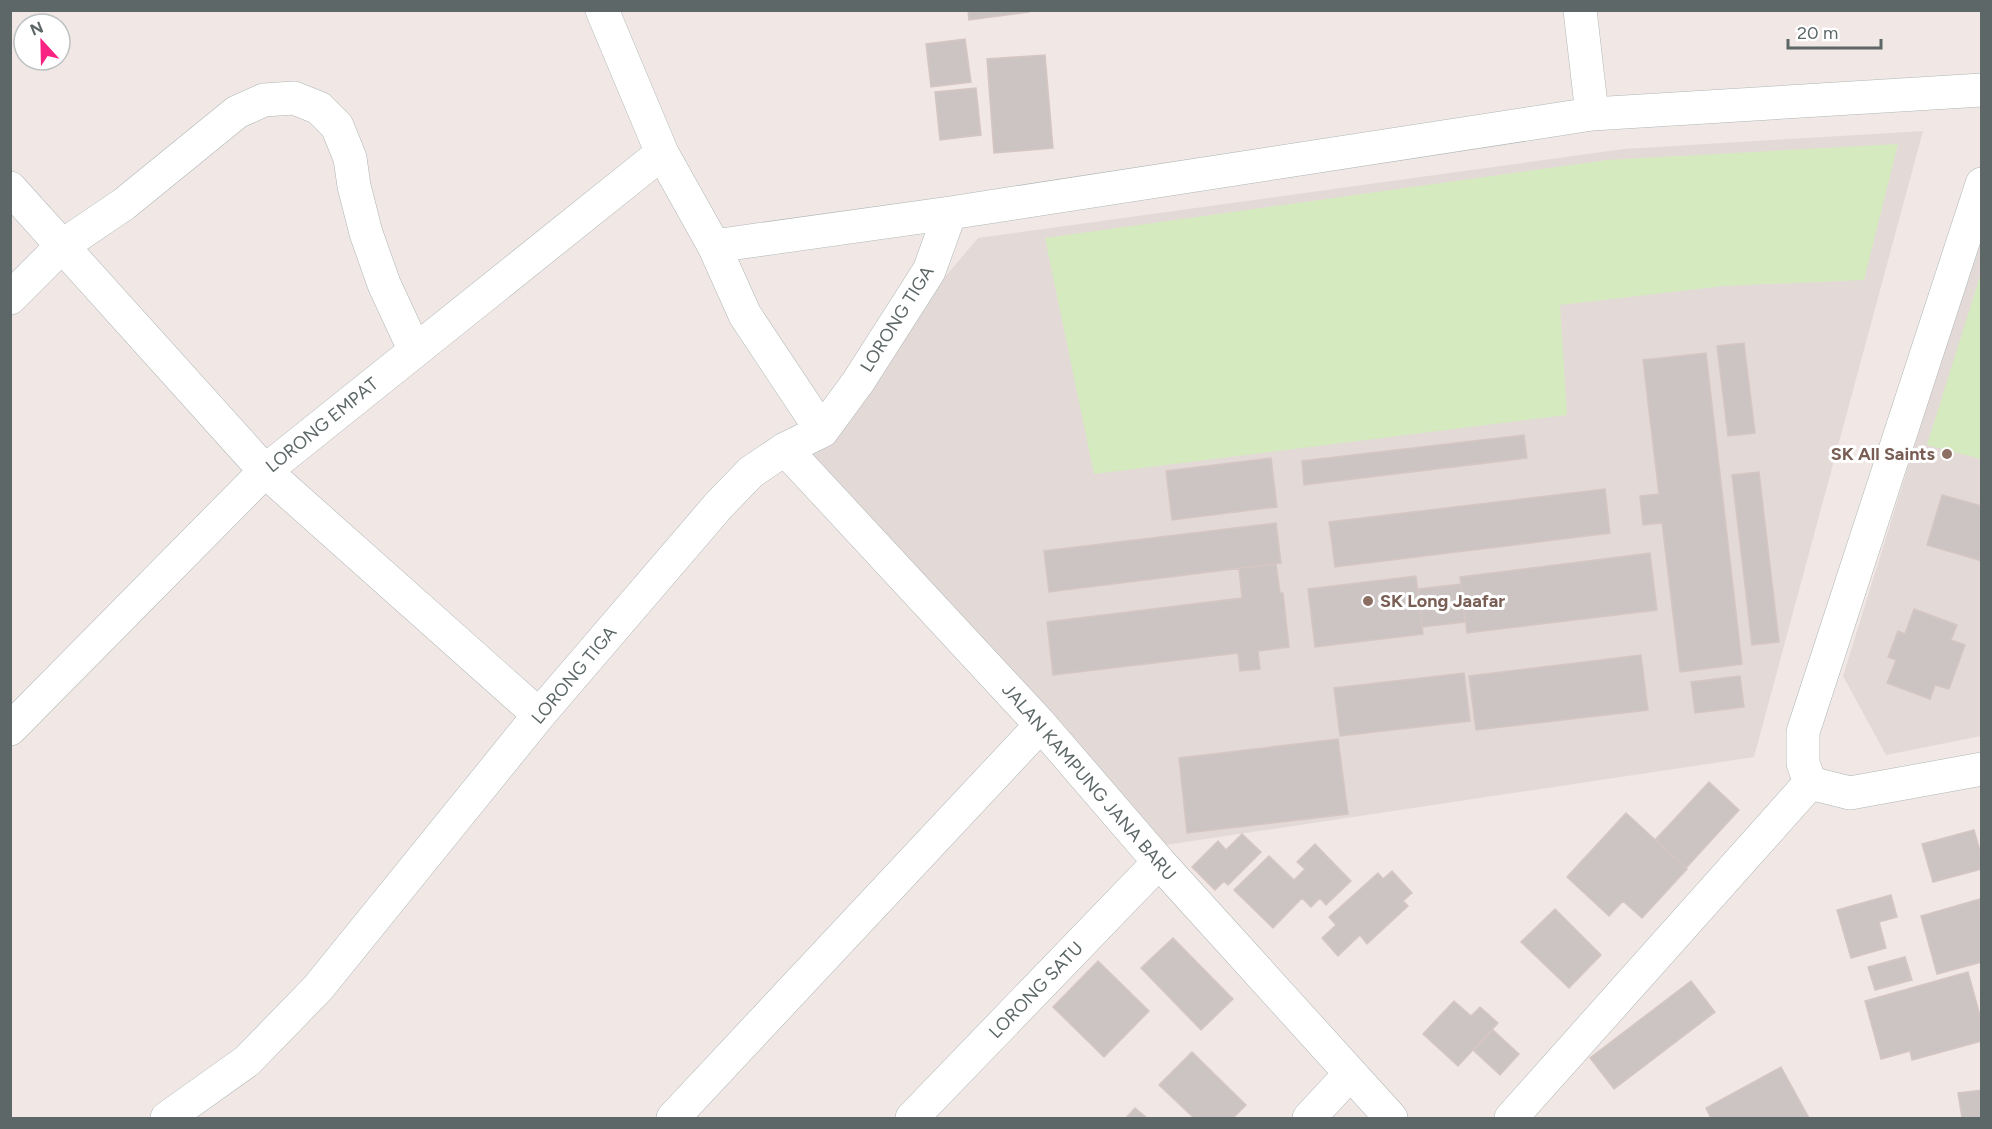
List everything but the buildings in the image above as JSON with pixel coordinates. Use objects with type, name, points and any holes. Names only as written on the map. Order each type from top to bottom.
[{"type":"street","points":[[602,10],[662,153],[714,246],[745,315],[822,431]]},
{"type":"street","points":[[1580,10],[1592,114]]},
{"type":"street","points":[[714,246],[950,213],[1592,114],[1982,90]]},
{"type":"street","points":[[10,298],[62,246],[124,204],[237,112],[264,100],[294,98],[319,108],[338,126],[350,158],[354,186],[366,233],[384,284],[415,351]]},
{"type":"street","name":"LORONG EMPAT","points":[[10,729],[265,471],[662,153]]},
{"type":"street","points":[[1810,783],[1803,763],[1803,732],[1982,184]]},
{"type":"street","points":[[10,188],[265,471],[539,715]]},
{"type":"street","name":"LORONG TIGA","points":[[167,1119],[247,1061],[318,988],[539,715],[719,505],[751,472],[785,449],[822,431],[858,382],[929,271],[950,213]]},
{"type":"street","name":"JALAN KAMPUNG JANA BARU","points":[[785,449],[1041,725],[1159,862],[1391,1119]]},
{"type":"street","points":[[673,1119],[1041,725]]},
{"type":"street","points":[[1810,783],[1850,793],[1982,769]]},
{"type":"street","points":[[1511,1119],[1810,783]]},
{"type":"street","name":"LORONG SATU","points":[[912,1119],[1159,862]]},
{"type":"street","points":[[1309,1119],[1350,1074]]},
{"type":"shaded area","name":"SK Long Jaafar","points":[[1923,131],[1754,757],[1159,846],[802,446],[978,238],[1624,149]]},
{"type":"shaded area","name":"SK All Saints","points":[[1981,232],[1981,736],[1886,755],[1843,676]]},
{"type":"green space","points":[[1898,144],[1864,280],[1724,286],[1560,305],[1567,415],[1094,474],[1045,238],[1607,160]]},
{"type":"green space","points":[[1981,273],[1981,459],[1927,445]]},
{"type":"place","name":"SK All Saints","points":[[1947,454]]},
{"type":"place","name":"SK Long Jaafar","points":[[1368,601]]}]
